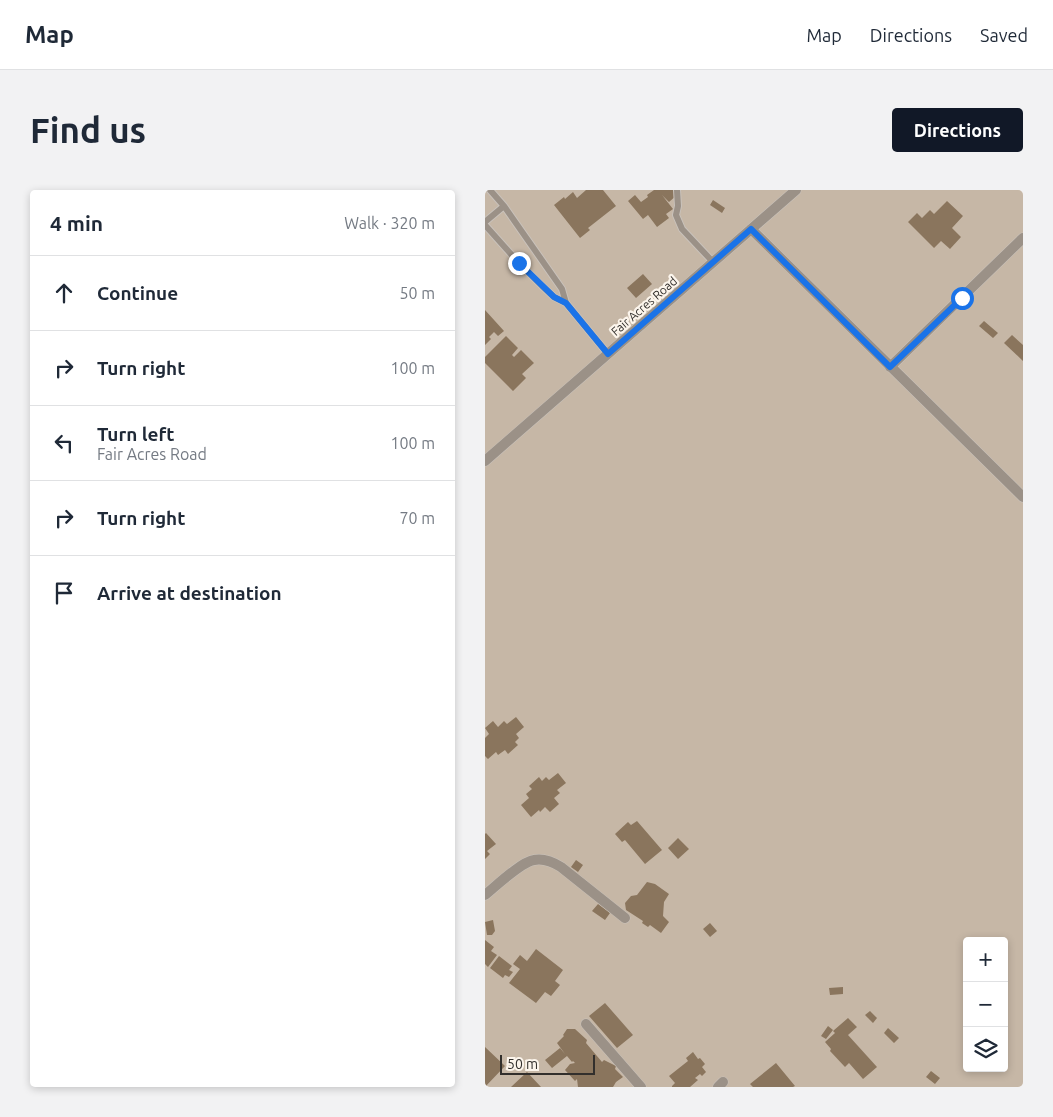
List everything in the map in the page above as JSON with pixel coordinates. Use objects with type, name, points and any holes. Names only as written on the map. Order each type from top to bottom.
[{"type":"street","name":"Fair Acres Road","points":[[485,461],[797,190]]},
{"type":"street","points":[[751,229],[1023,497]]},
{"type":"street","points":[[890,367],[1023,238]]},
{"type":"street","points":[[485,895],[523,864],[533,860],[543,860],[553,862],[561,867],[625,918]]},
{"type":"street","points":[[586,1024],[641,1087]]},
{"type":"lane","points":[[485,195],[489,190],[504,206],[562,289],[566,303],[608,354]]},
{"type":"lane","points":[[677,190],[676,215],[682,229],[713,262]]},
{"type":"lane","points":[[504,206],[485,224],[542,286],[554,297],[566,303]]},
{"type":"shaded area","points":[[485,190],[1023,190],[1023,1087],[485,1087]]},
{"type":"building","points":[[586,190],[603,190],[616,206],[588,228],[590,230],[580,238],[554,205],[573,192],[577,198]]},
{"type":"building","points":[[654,190],[673,190],[677,195],[669,202],[662,195],[673,209],[666,214],[669,218],[657,227],[648,215],[643,219],[628,201],[635,195],[641,202]]},
{"type":"building","points":[[713,200],[725,208],[722,213],[710,205]]},
{"type":"building","points":[[947,201],[963,216],[952,228],[961,237],[950,249],[941,241],[934,248],[908,222],[917,213],[922,218],[930,210],[934,214]]},
{"type":"building","points":[[643,274],[652,284],[636,298],[627,288]]},
{"type":"building","points":[[485,310],[504,331],[498,336],[494,332],[489,337],[491,339],[485,345]]},
{"type":"building","points":[[984,321],[998,333],[993,338],[979,326]]},
{"type":"building","points":[[1012,335],[1023,345],[1023,361],[1004,343]]},
{"type":"building","points":[[506,336],[518,348],[512,355],[514,357],[521,350],[534,363],[522,374],[526,378],[513,391],[485,363],[485,357]]},
{"type":"building","points":[[516,717],[524,727],[516,734],[519,738],[515,742],[518,745],[508,754],[505,750],[498,755],[496,752],[488,759],[485,756],[485,738],[489,734],[485,728],[493,721],[498,727],[504,721],[507,724]]},
{"type":"building","points":[[558,773],[566,783],[557,790],[560,793],[554,798],[559,804],[550,812],[545,807],[531,817],[521,805],[529,798],[526,794],[532,789],[529,786],[539,777],[542,781],[546,777],[549,780]]},
{"type":"building","points":[[637,821],[662,850],[645,864],[625,840],[622,842],[615,834],[628,822],[631,825]]},
{"type":"building","points":[[485,834],[496,844],[487,851],[490,854],[485,859]]},
{"type":"building","points":[[678,838],[689,849],[678,859],[668,848]]},
{"type":"building","points":[[576,860],[583,865],[578,872],[571,867]]},
{"type":"building","points":[[647,882],[655,884],[669,894],[664,902],[663,916],[669,922],[661,933],[650,925],[648,927],[642,923],[643,921],[626,910],[625,903],[631,896],[637,895]]},
{"type":"building","points":[[598,904],[610,913],[605,920],[592,911]]},
{"type":"building","points":[[493,920],[495,931],[492,935],[487,935],[485,922]]},
{"type":"building","points":[[710,923],[717,931],[710,937],[703,929]]},
{"type":"building","points":[[485,940],[494,947],[491,951],[497,955],[488,967],[485,964]]},
{"type":"building","points":[[536,949],[563,970],[555,981],[560,985],[551,996],[545,992],[536,1003],[509,983],[520,969],[513,964],[520,955],[527,961]]},
{"type":"building","points":[[499,956],[512,966],[509,970],[513,972],[509,977],[505,975],[503,978],[490,968]]},
{"type":"building","points":[[843,987],[843,994],[830,995],[829,988]]},
{"type":"building","points":[[605,1003],[633,1035],[617,1048],[589,1016]]},
{"type":"building","points":[[870,1011],[877,1018],[873,1023],[865,1015]]},
{"type":"building","points":[[848,1018],[857,1027],[848,1035],[877,1067],[863,1079],[849,1063],[845,1067],[830,1051],[831,1049],[825,1042],[835,1033],[833,1031]]},
{"type":"building","points":[[828,1026],[833,1030],[826,1039],[821,1036]]},
{"type":"building","points":[[888,1028],[899,1038],[894,1043],[884,1033]]},
{"type":"building","points":[[567,1029],[575,1029],[587,1040],[586,1043],[602,1062],[604,1060],[616,1066],[615,1069],[623,1077],[613,1087],[578,1087],[577,1079],[575,1081],[565,1070],[570,1064],[575,1063],[567,1056],[552,1068],[545,1060],[560,1048],[565,1054],[557,1043],[564,1036]]},
{"type":"building","points":[[485,1047],[505,1066],[485,1087]]},
{"type":"building","points":[[693,1052],[705,1064],[702,1067],[706,1072],[702,1076],[700,1074],[695,1078],[698,1080],[690,1087],[672,1087],[675,1083],[669,1076],[688,1061],[686,1058]]},
{"type":"building","points":[[776,1063],[795,1086],[753,1087],[750,1084]]},
{"type":"building","points":[[931,1071],[940,1078],[935,1084],[926,1077]]},
{"type":"building","points":[[527,1072],[541,1087],[511,1087]]},
{"type":"route","points":[[519,263],[554,297],[566,303],[608,354],[751,229],[890,367],[962,298]]}]
